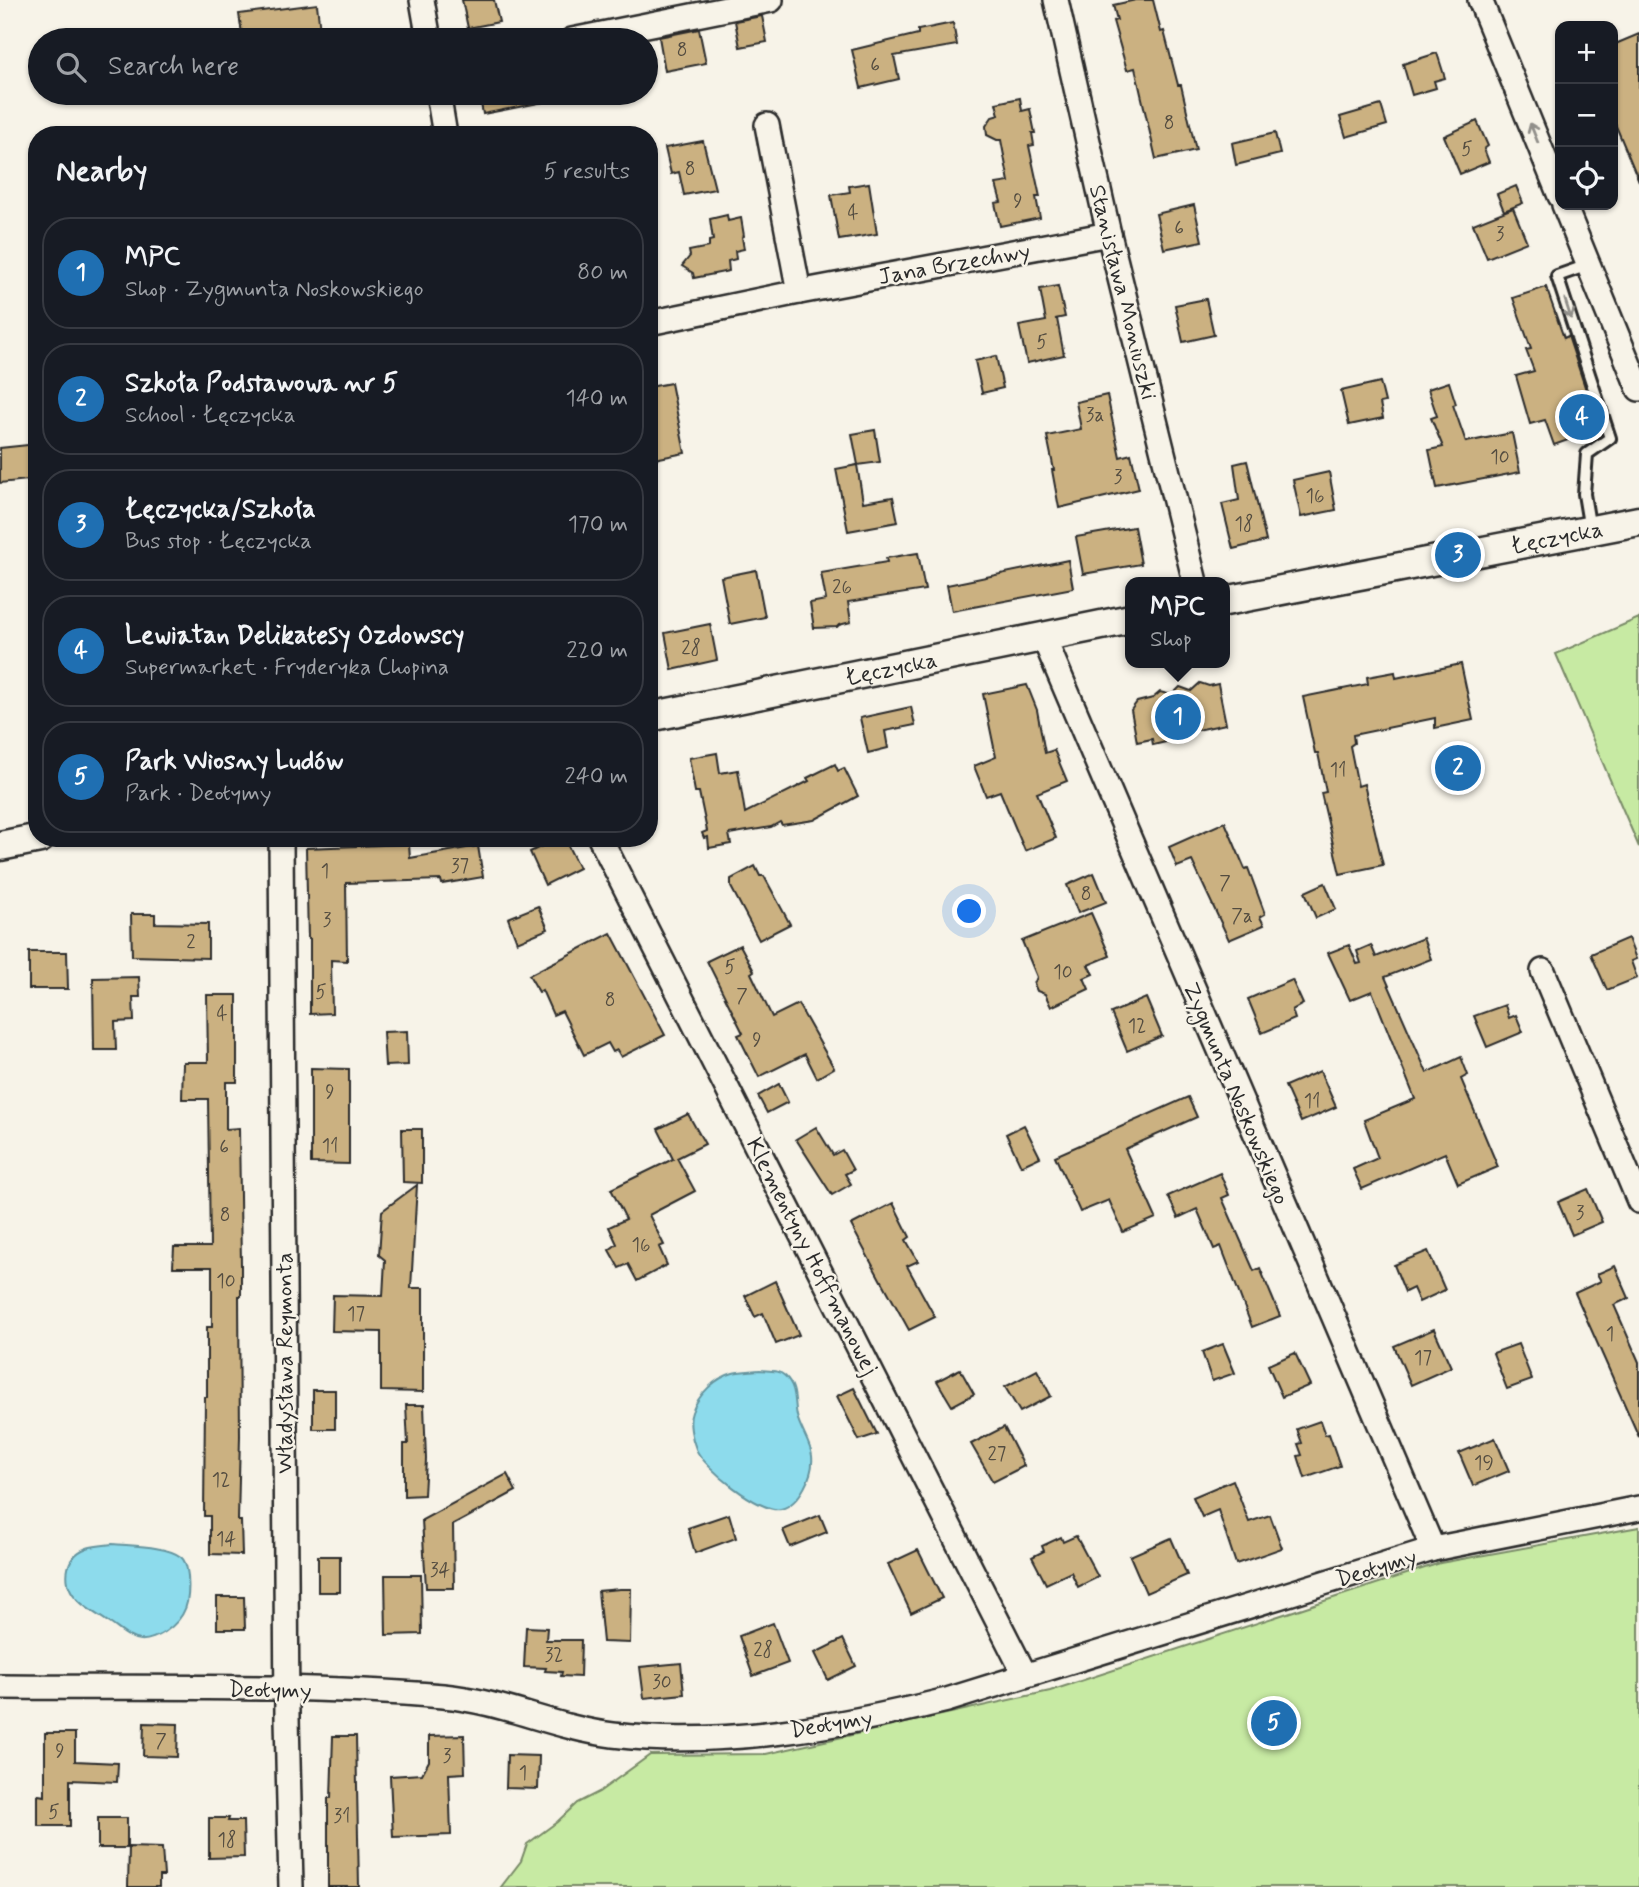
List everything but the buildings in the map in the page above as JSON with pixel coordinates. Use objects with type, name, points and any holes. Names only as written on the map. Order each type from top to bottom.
[{"type":"street","points":[[422,0],[427,28]]},
{"type":"street","name":"Stanisława Moniuszki","points":[[1056,0],[1109,234],[1194,577]]},
{"type":"street","points":[[1480,0],[1555,184]]},
{"type":"street","points":[[641,28],[779,4]]},
{"type":"street","points":[[440,105],[444,126]]},
{"type":"street","points":[[768,125],[799,292]]},
{"type":"street","points":[[1566,210],[1639,389]]},
{"type":"street","name":"Jana Brzechwy","points":[[658,321],[1109,234]]},
{"type":"street","name":"Łęczycka","points":[[1230,600],[1639,521]]},
{"type":"street","name":"Łęczycka","points":[[658,715],[1125,620]]},
{"type":"street","name":"Zygmunta Noskowskiego","points":[[1043,636],[1433,1549]]},
{"type":"street","points":[[0,846],[28,840]]},
{"type":"street","name":"Władysława Reymonta","points":[[281,847],[290,1887]]},
{"type":"street","name":"Klementyny Hoffmanowej","points":[[605,847],[1025,1675]]},
{"type":"street","points":[[1543,971],[1639,1201]]},
{"type":"street","name":"Deotymy","points":[[0,1687],[287,1688],[394,1692],[448,1696],[611,1735],[705,1738],[779,1731],[899,1712],[947,1700],[1433,1549],[1639,1508]]},
{"type":"lane","points":[[1588,265],[1557,276],[1610,438],[1587,454],[1584,494],[1590,530]]},
{"type":"green space","points":[[1639,618],[1639,847],[1556,654]]},
{"type":"green space","points":[[1639,1527],[1639,1887],[501,1887],[521,1861],[527,1844],[577,1803],[599,1792],[650,1755],[766,1754],[1050,1691],[1440,1563]]},
{"type":"water","points":[[760,1370],[780,1373],[789,1380],[798,1421],[812,1456],[811,1471],[800,1495],[781,1509],[772,1509],[747,1497],[709,1467],[696,1449],[691,1431],[692,1412],[708,1388],[733,1373]]},
{"type":"water","points":[[113,1544],[167,1551],[175,1553],[184,1561],[188,1585],[186,1608],[178,1620],[160,1635],[143,1640],[131,1638],[85,1606],[73,1594],[67,1579],[69,1564],[73,1558],[87,1548]]},
{"type":"place","name":"Lewiatan Delikatesy Ozdowscy","points":[[1582,417]]},
{"type":"place","name":"Łęczycka/Szkoła","points":[[1458,555]]},
{"type":"place","name":"MPC","points":[[1178,717]]},
{"type":"place","name":"Szkoła Podstawowa nr 5","points":[[1458,768]]},
{"type":"place","name":"Park Wiosny Ludów","points":[[1274,1723]]}]
